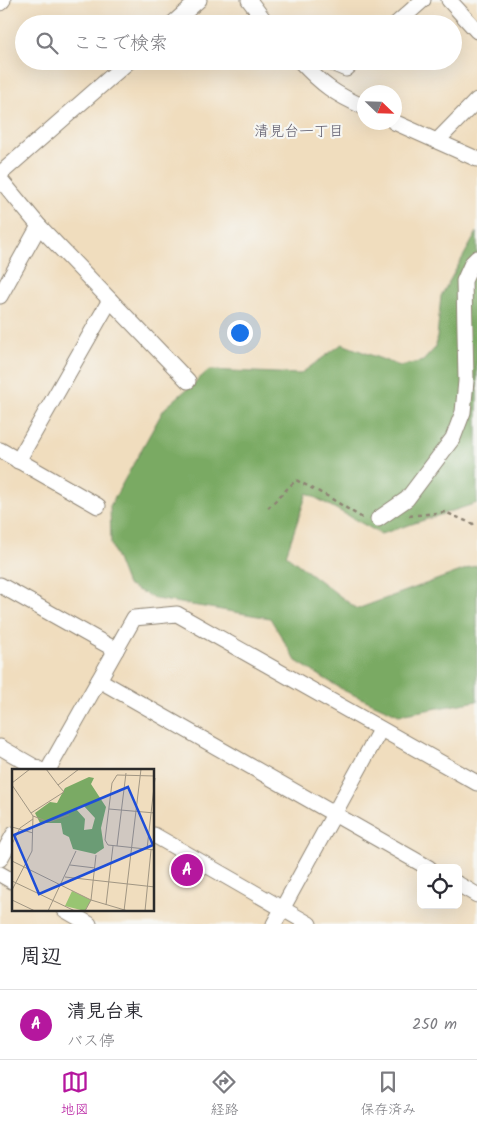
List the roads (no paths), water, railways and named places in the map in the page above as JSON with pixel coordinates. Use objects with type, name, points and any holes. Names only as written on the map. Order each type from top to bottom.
[{"type":"street","points":[[0,3],[3,0]]},
{"type":"street","points":[[182,15],[199,0]]},
{"type":"street","points":[[249,0],[260,15]]},
{"type":"street","points":[[406,15],[423,0]]},
{"type":"street","points":[[450,0],[477,31]]},
{"type":"street","points":[[0,174],[119,70]]},
{"type":"street","points":[[308,70],[337,94],[357,104]]},
{"type":"street","points":[[437,142],[477,100]]},
{"type":"street","points":[[402,126],[477,159]]},
{"type":"street","points":[[0,179],[40,226],[188,382]]},
{"type":"street","points":[[0,296],[40,226]]},
{"type":"street","points":[[378,519],[407,499],[453,438],[463,412],[466,381],[464,281],[472,263],[477,258]]},
{"type":"street","points":[[18,460],[110,300]]},
{"type":"street","points":[[0,450],[98,506]]},
{"type":"street","points":[[0,585],[116,650]]},
{"type":"street","points":[[49,769],[134,618],[176,614],[477,783]]},
{"type":"street","points":[[99,680],[422,864]]},
{"type":"street","points":[[274,924],[380,730]]},
{"type":"street","points":[[0,747],[38,769]]},
{"type":"street","points":[[155,836],[309,924]]},
{"type":"street","points":[[0,859],[12,838]]},
{"type":"street","points":[[0,874],[12,881]]},
{"type":"street","points":[[462,886],[477,895]]},
{"type":"street","points":[[68,912],[89,924]]},
{"type":"place","name":"清見台東","points":[[187,870]]},
{"type":"district","name":"清見台一丁目","points":[[299,132]]}]
